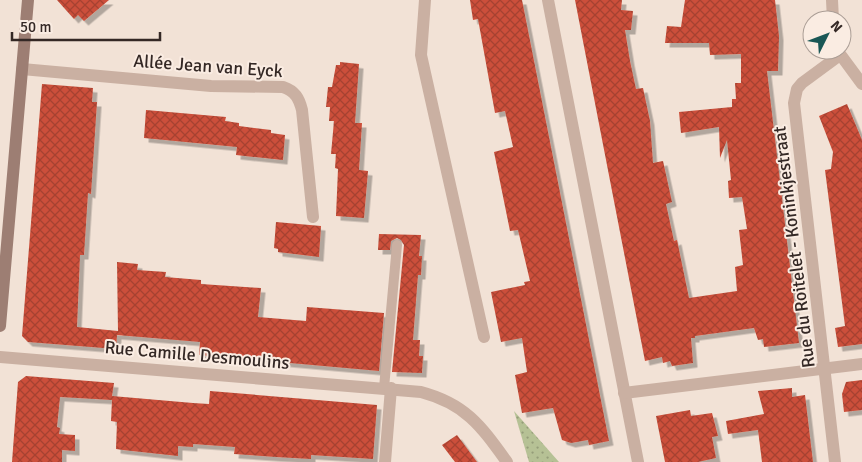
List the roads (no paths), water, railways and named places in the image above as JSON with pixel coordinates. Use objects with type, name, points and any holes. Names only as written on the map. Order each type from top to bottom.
[{"type":"street","points":[[0,326],[28,0]]},
{"type":"street","points":[[424,0],[421,55],[484,337]]},
{"type":"street","points":[[548,0],[638,462]]},
{"type":"street","name":"Rue du Roitelet - Koninkjestraat","points":[[829,60],[797,89],[794,103],[836,462]]},
{"type":"street","points":[[845,60],[862,84]]},
{"type":"street","name":"Allée Jean van Eyck","points":[[22,69],[211,86],[283,87],[292,90],[299,98],[302,110],[312,217]]},
{"type":"street","name":"Rue Camille Desmoulins","points":[[0,357],[387,388],[427,394],[458,406],[478,423],[507,462]]},
{"type":"street","points":[[624,393],[862,364]]},
{"type":"street","points":[[385,462],[387,388]]},
{"type":"lane","points":[[387,388],[396,246]]}]
